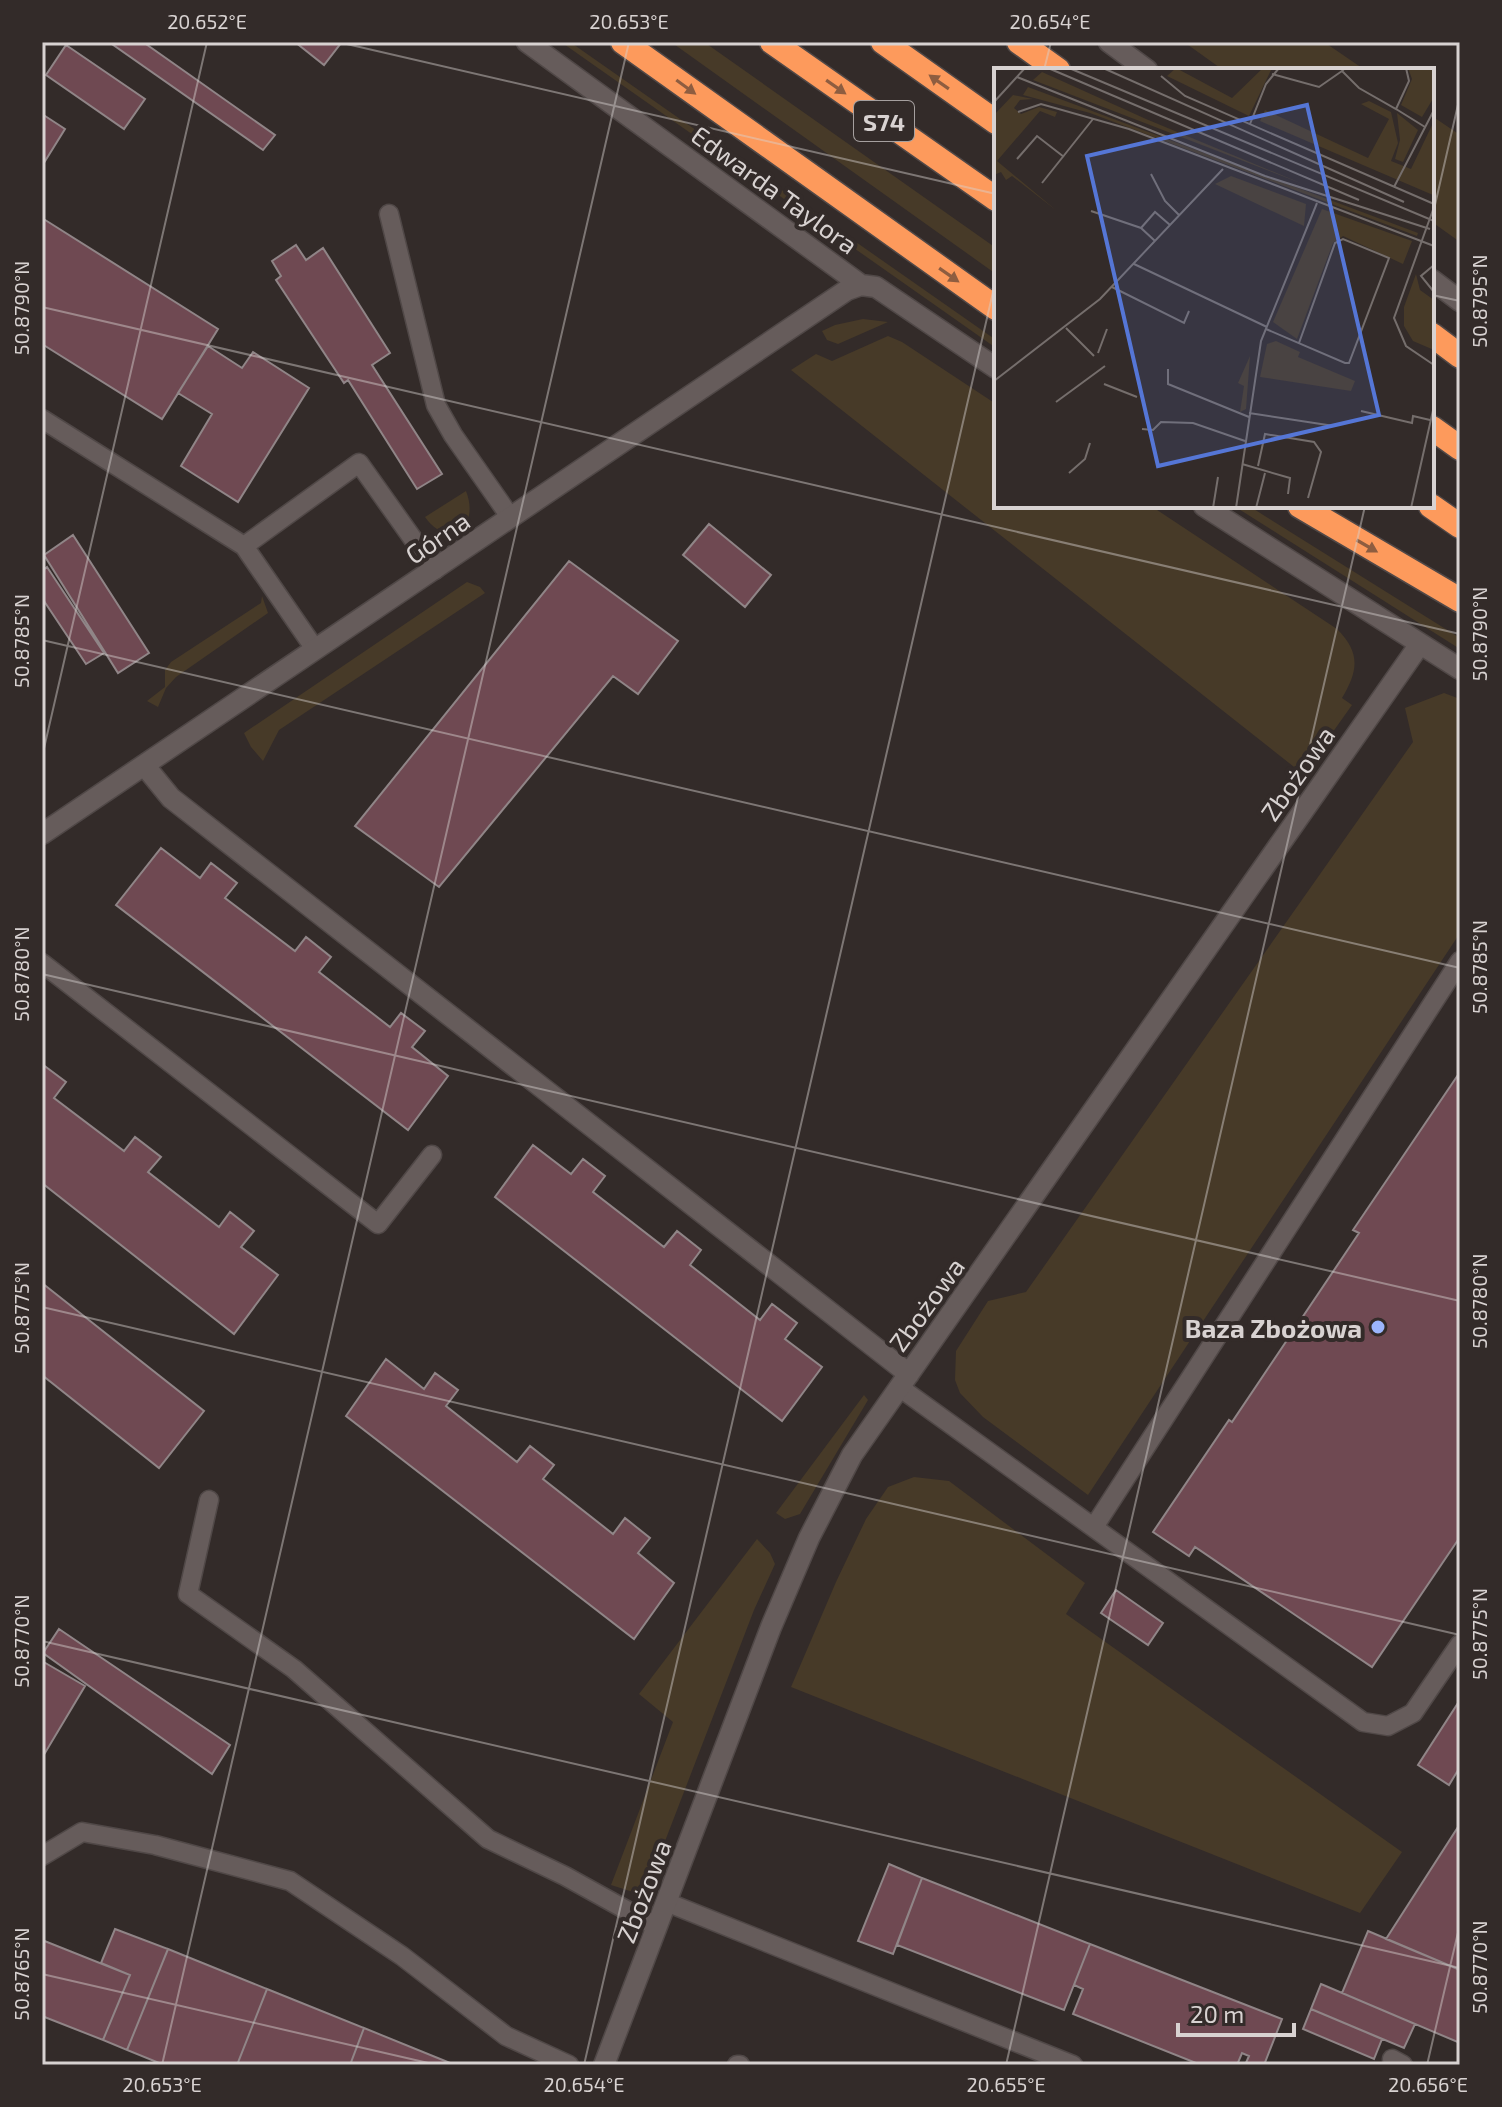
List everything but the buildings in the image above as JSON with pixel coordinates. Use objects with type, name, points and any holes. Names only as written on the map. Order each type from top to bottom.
[{"type":"highway","points":[[623,42],[994,307]]},
{"type":"highway","name":"S74","points":[[772,42],[994,198]]},
{"type":"highway","name":"S74","points":[[883,42],[994,121]]},
{"type":"highway","points":[[1019,42],[1055,68]]},
{"type":"highway","points":[[1434,336],[1460,356]]},
{"type":"highway","points":[[1434,429],[1460,448]]},
{"type":"highway","points":[[1303,508],[1460,600]]},
{"type":"highway","points":[[1434,508],[1460,526]]},
{"type":"street","name":"Edwarda Taylora","points":[[527,42],[861,285],[876,287],[994,367]]},
{"type":"street","points":[[1109,42],[1144,68]]},
{"type":"street","points":[[1434,282],[1460,301]]},
{"type":"street","name":"Górna","points":[[42,834],[847,290],[861,285]]},
{"type":"street","points":[[1207,508],[1460,669]]},
{"type":"street","name":"Zbożowa","points":[[604,2065],[771,1627],[804,1548],[852,1455],[1420,644]]},
{"type":"street","points":[[144,765],[171,798],[904,1380]]},
{"type":"lane","points":[[389,214],[436,405],[453,435],[511,518]]},
{"type":"lane","points":[[42,419],[244,546],[315,649]]},
{"type":"lane","points":[[244,546],[359,463],[435,570]]},
{"type":"lane","points":[[1094,1527],[1460,961]]},
{"type":"lane","points":[[42,963],[378,1224],[432,1155]]},
{"type":"lane","points":[[904,1380],[1094,1527],[1363,1722],[1388,1726],[1413,1713],[1460,1644]]},
{"type":"lane","points":[[209,1500],[188,1594],[294,1669],[488,1839],[593,1890],[657,1927]]},
{"type":"lane","points":[[42,1856],[82,1832],[155,1845],[290,1881],[402,1956],[506,2036],[569,2065]]},
{"type":"lane","points":[[666,1902],[1073,2065]]},
{"type":"shaded area","points":[[561,42],[570,42],[994,339],[994,347]]},
{"type":"shaded area","points":[[671,42],[704,42],[994,247],[994,273]]},
{"type":"shaded area","points":[[1184,42],[1324,42],[1362,68],[1220,68]]},
{"type":"shaded area","points":[[1434,117],[1460,135],[1460,242],[1434,223]]},
{"type":"shaded area","points":[[863,319],[888,322],[838,344],[827,340],[822,331],[835,325]]},
{"type":"shaded area","points":[[888,336],[994,403],[994,508],[1154,508],[1337,629],[1353,654],[1354,671],[1342,698],[1352,705],[1303,774],[791,370],[816,354],[832,361]]},
{"type":"shaded area","points":[[466,491],[469,516],[459,530],[442,532],[425,517]]},
{"type":"shaded area","points":[[1237,508],[1252,508],[1460,638],[1460,649]]},
{"type":"shaded area","points":[[467,582],[480,587],[485,593],[279,730],[263,761],[251,747],[244,733]]},
{"type":"shaded area","points":[[262,596],[268,613],[176,677],[166,688],[158,707],[147,701],[165,687],[165,670],[171,662],[261,603]]},
{"type":"shaded area","points":[[1444,693],[1460,699],[1460,933],[1088,1495],[983,1417],[960,1393],[955,1380],[956,1351],[988,1301],[1026,1292],[1413,742],[1405,708]]},
{"type":"shaded area","points":[[864,1395],[868,1400],[800,1514],[785,1519],[776,1513]]},
{"type":"shaded area","points":[[914,1477],[949,1481],[1085,1583],[1066,1614],[1402,1852],[1360,1913],[791,1687],[866,1519],[888,1487]]},
{"type":"shaded area","points":[[757,1539],[775,1564],[754,1610],[652,1875],[633,1892],[611,1885],[673,1722],[639,1694]]},
{"type":"place","name":"Baza Zbożowa","points":[[1378,1327]]}]
